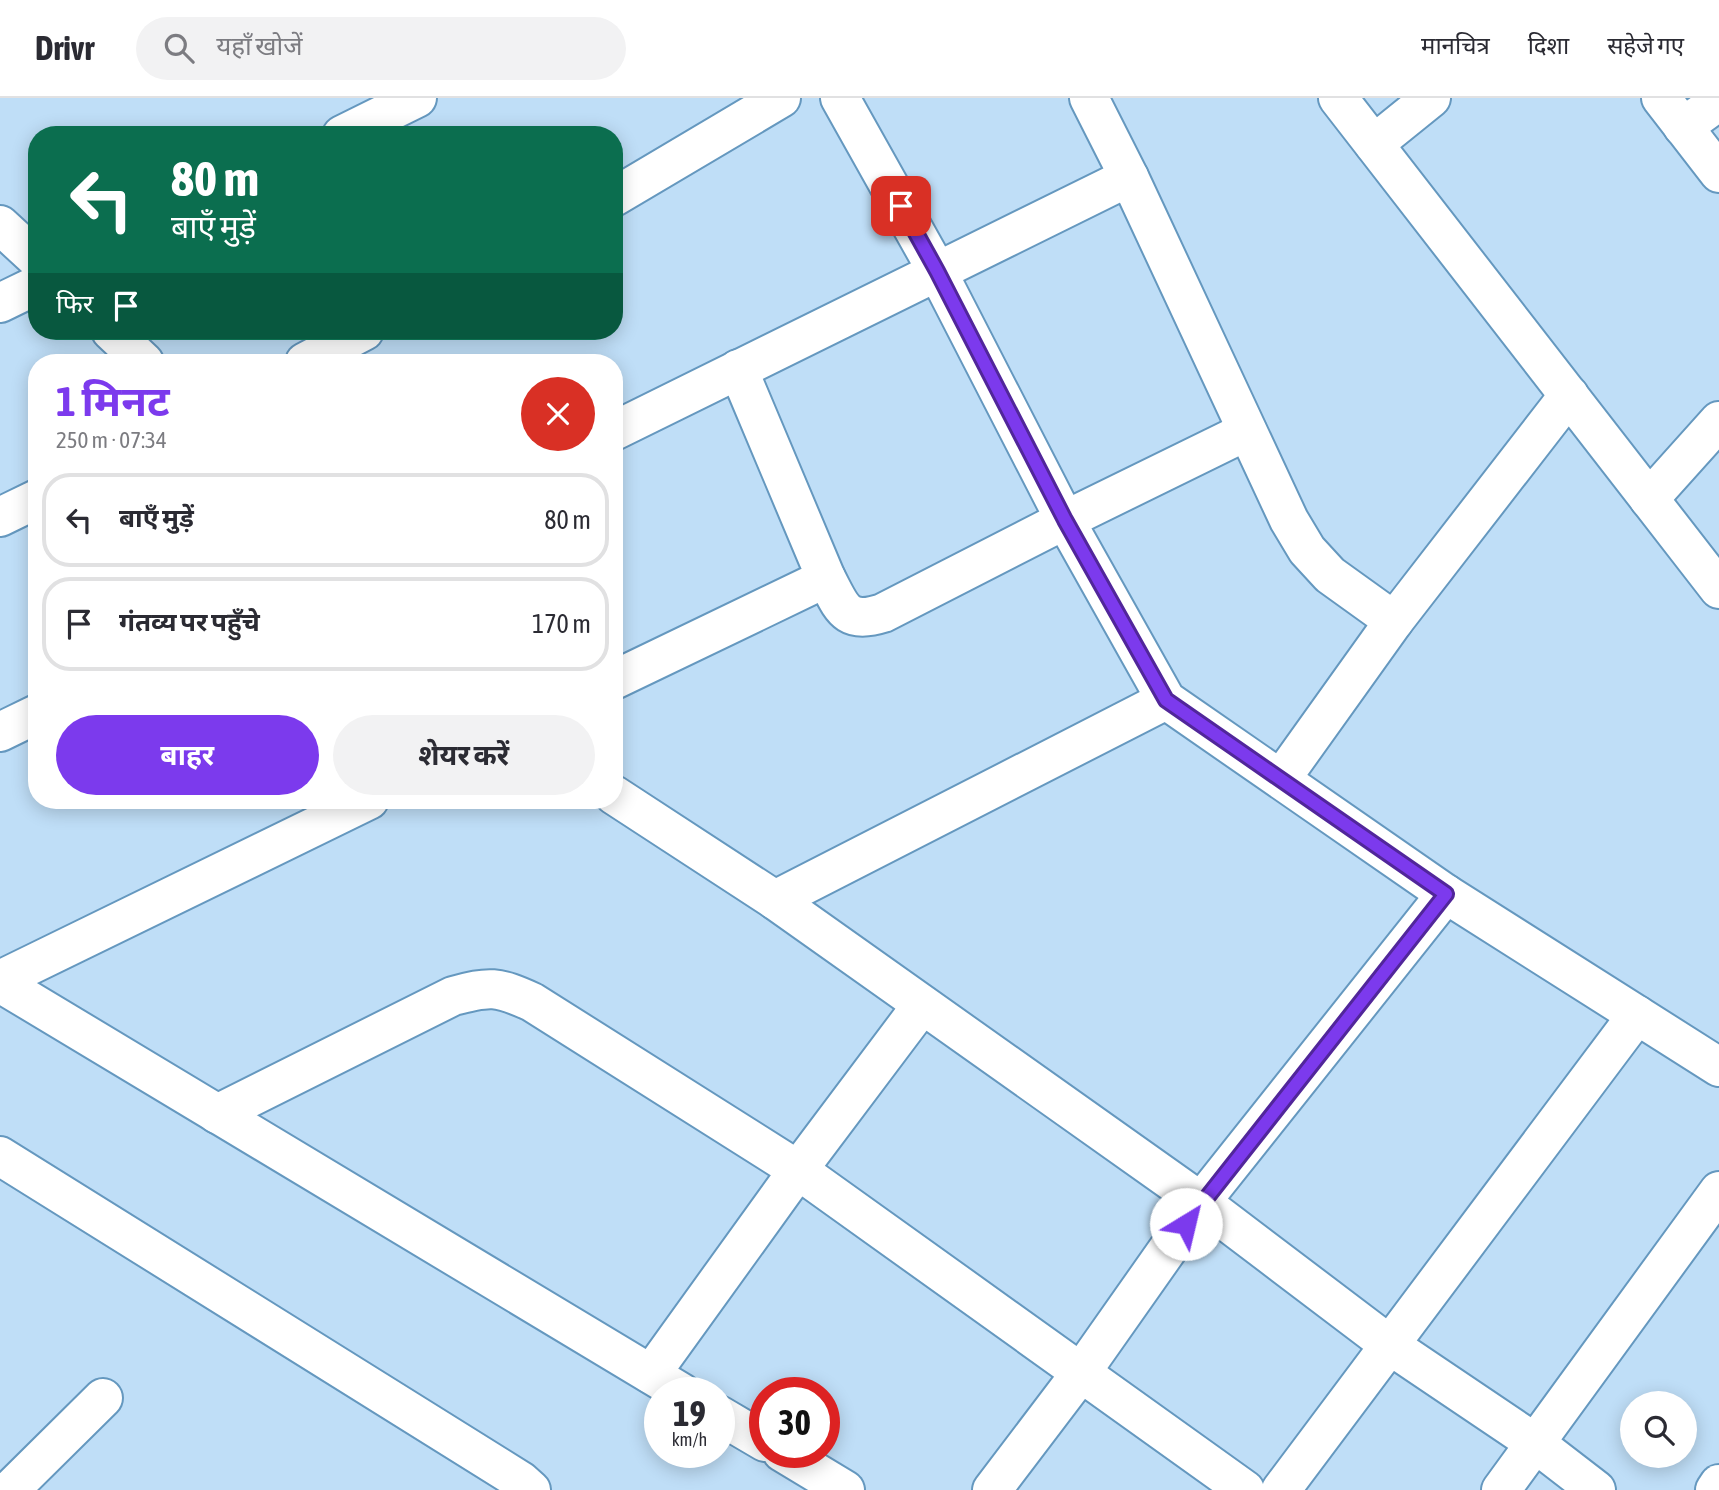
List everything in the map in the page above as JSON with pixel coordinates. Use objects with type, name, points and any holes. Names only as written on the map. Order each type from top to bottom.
[{"type":"street","points":[[360,126],[417,98]]},
{"type":"street","points":[[623,192],[781,98]]},
{"type":"street","points":[[840,98],[937,271],[1065,520],[1166,700],[1446,894],[1719,1067]]},
{"type":"street","points":[[1089,98],[1129,177],[1289,520],[1307,550],[1329,575],[1394,621]]},
{"type":"street","points":[[1338,98],[1719,589]]},
{"type":"street","points":[[1374,144],[1431,98]]},
{"type":"street","points":[[1719,101],[1672,113],[1719,173]]},
{"type":"street","points":[[623,426],[1129,177]]},
{"type":"street","points":[[0,225],[28,251]]},
{"type":"street","points":[[0,303],[28,289]]},
{"type":"street","points":[[121,340],[135,354]]},
{"type":"street","points":[[320,354],[347,340]]},
{"type":"street","points":[[738,369],[826,578],[845,610],[852,616],[865,619],[883,613],[1247,431]]},
{"type":"street","points":[[1281,779],[1394,621],[1569,395]]},
{"type":"street","points":[[1649,499],[1719,421]]},
{"type":"street","points":[[0,517],[28,503]]},
{"type":"street","points":[[623,676],[826,578]]},
{"type":"street","points":[[775,900],[1166,700]]},
{"type":"street","points":[[0,732],[28,718]]},
{"type":"street","points":[[623,801],[775,900],[1201,1202],[1391,1346],[1535,1443],[1596,1490]]},
{"type":"street","points":[[0,982],[351,809]]},
{"type":"street","points":[[992,1490],[1080,1374],[1201,1202],[1446,894]]},
{"type":"street","points":[[0,982],[655,1377]]},
{"type":"street","points":[[217,1114],[453,996],[478,989],[504,989],[532,1002],[798,1170],[1245,1490]]},
{"type":"street","points":[[671,1377],[798,1170],[922,1005]]},
{"type":"street","points":[[1281,1490],[1637,1015]]},
{"type":"street","points":[[0,1156],[531,1490]]},
{"type":"street","points":[[1501,1490],[1719,1191]]},
{"type":"street","points":[[9,1486],[103,1398]]},
{"type":"street","points":[[809,1468],[845,1490]]},
{"type":"street","points":[[1715,1490],[1719,1484]]},
{"type":"route","points":[[901,206],[1065,520],[1166,700],[1446,894],[1186,1224]]}]
